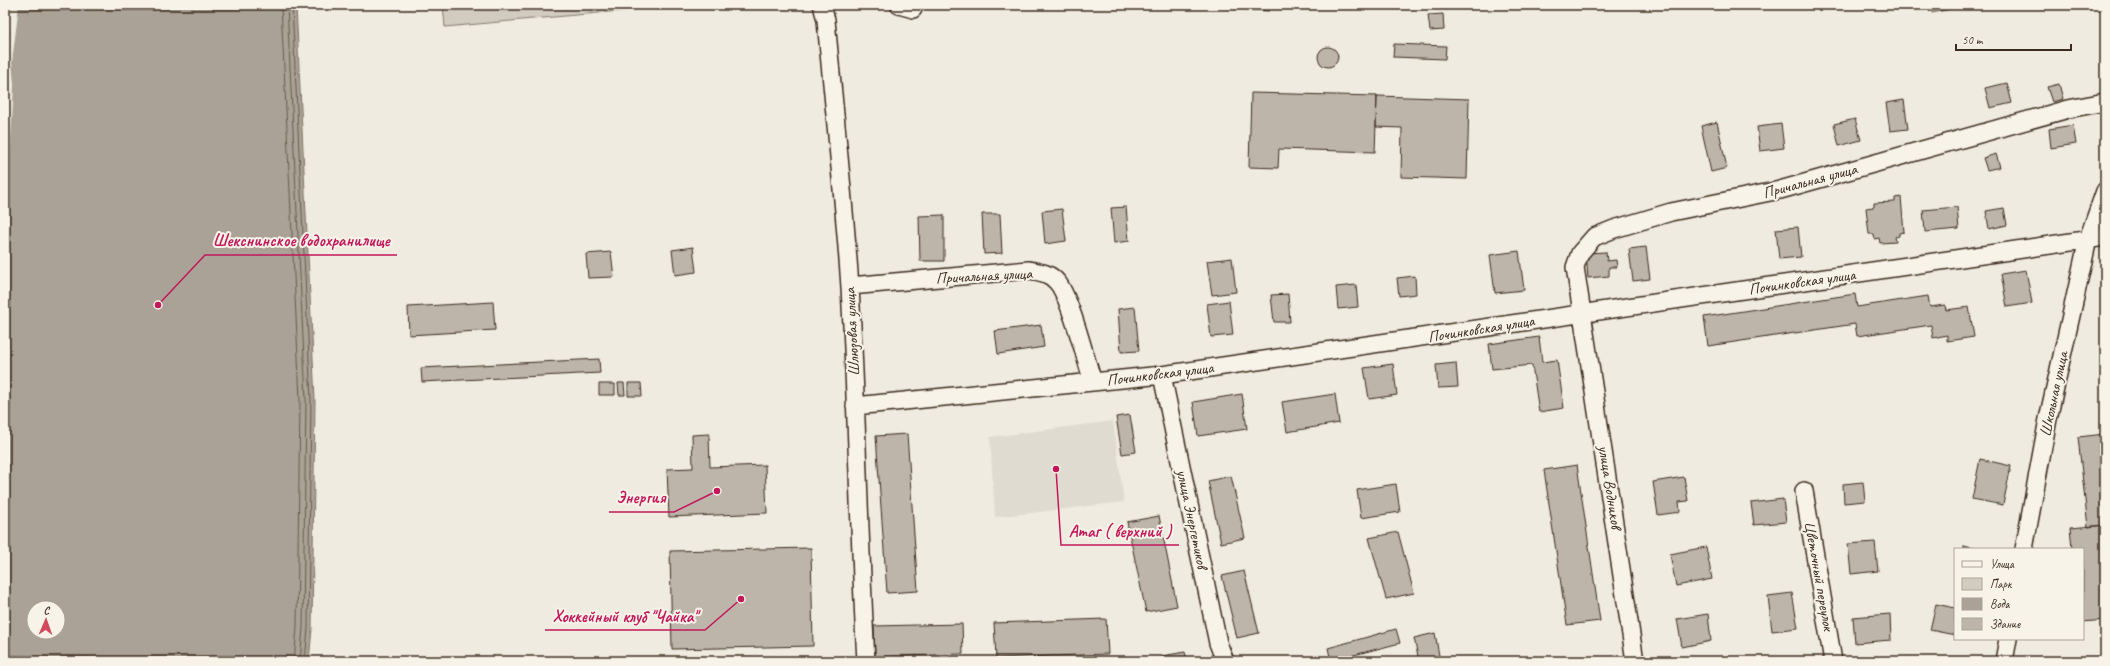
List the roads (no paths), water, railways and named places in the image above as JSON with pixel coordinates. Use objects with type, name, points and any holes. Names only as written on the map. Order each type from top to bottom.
[{"type":"street","name":"Шлюзовая улица","points":[[822,5],[826,20],[850,286],[856,406],[859,530],[866,661]]},
{"type":"street","points":[[899,5],[913,9],[914,5]]},
{"type":"street","name":"Причальная улица","points":[[1582,312],[1574,268],[1580,252],[1594,237],[1614,229],[1671,212],[1780,190],[2068,109],[2105,102]]},
{"type":"street","name":"Школьная улица","points":[[2024,548],[2048,419],[2088,239],[2105,191]]},
{"type":"street","name":"Починковская улица","points":[[856,406],[1162,375],[1480,330],[1582,312],[1876,272],[2105,237]]},
{"type":"street","name":"Причальная улица","points":[[850,286],[1029,270],[1048,274],[1058,282],[1067,301],[1092,382]]},
{"type":"street","name":"улица Водников","points":[[1582,312],[1635,661]]},
{"type":"street","name":"улица Энергетиков","points":[[1162,375],[1218,643],[1225,661]]},
{"type":"street","name":"Цветочный переулок","points":[[1804,491],[1833,661]]},
{"type":"street","points":[[2004,661],[2008,640]]},
{"type":"water","points":[[5,5],[296,5],[315,400],[312,629],[309,661],[5,661]]},
{"type":"water","points":[[1925,5],[1971,5],[1932,13]]},
{"type":"place","name":"Шекснинское водохранилище","points":[[158,305]]},
{"type":"place","name":"Атаг ( верхний )","points":[[1056,469]]},
{"type":"place","name":"Энергия","points":[[717,491]]},
{"type":"place","name":"Хоккейный клуб \"Чайка\"","points":[[741,599]]}]
